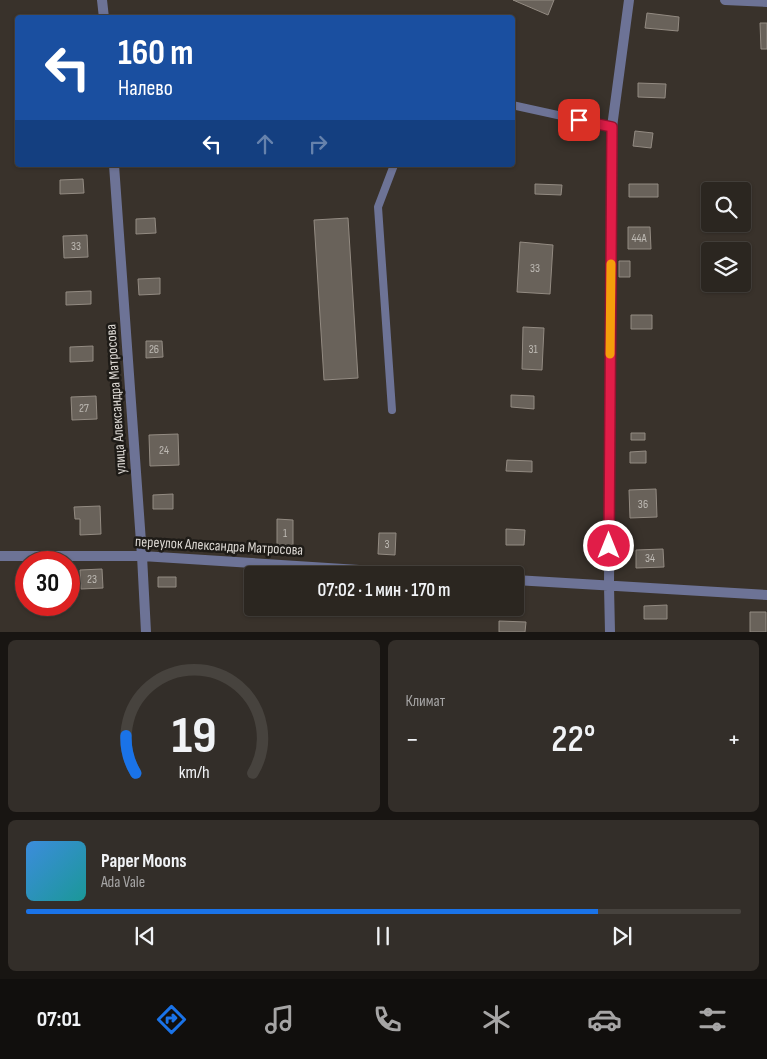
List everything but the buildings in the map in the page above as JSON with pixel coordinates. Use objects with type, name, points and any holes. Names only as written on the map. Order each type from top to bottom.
[{"type":"street","points":[[102,0],[104,15]]},
{"type":"street","points":[[610,632],[612,127],[629,0]]},
{"type":"street","points":[[725,0],[767,2]]},
{"type":"street","name":"улица Александра Матросова","points":[[114,167],[146,632]]},
{"type":"street","name":"переулок Александра Матросова","points":[[0,556],[142,556],[297,566]]},
{"type":"street","points":[[524,581],[767,595]]},
{"type":"lane","points":[[515,106],[612,127]]},
{"type":"lane","points":[[392,410],[378,207],[393,167]]},
{"type":"slow traffic","points":[[610,354],[611,264]]},
{"type":"route","points":[[579,120],[612,127],[609,546]]}]
